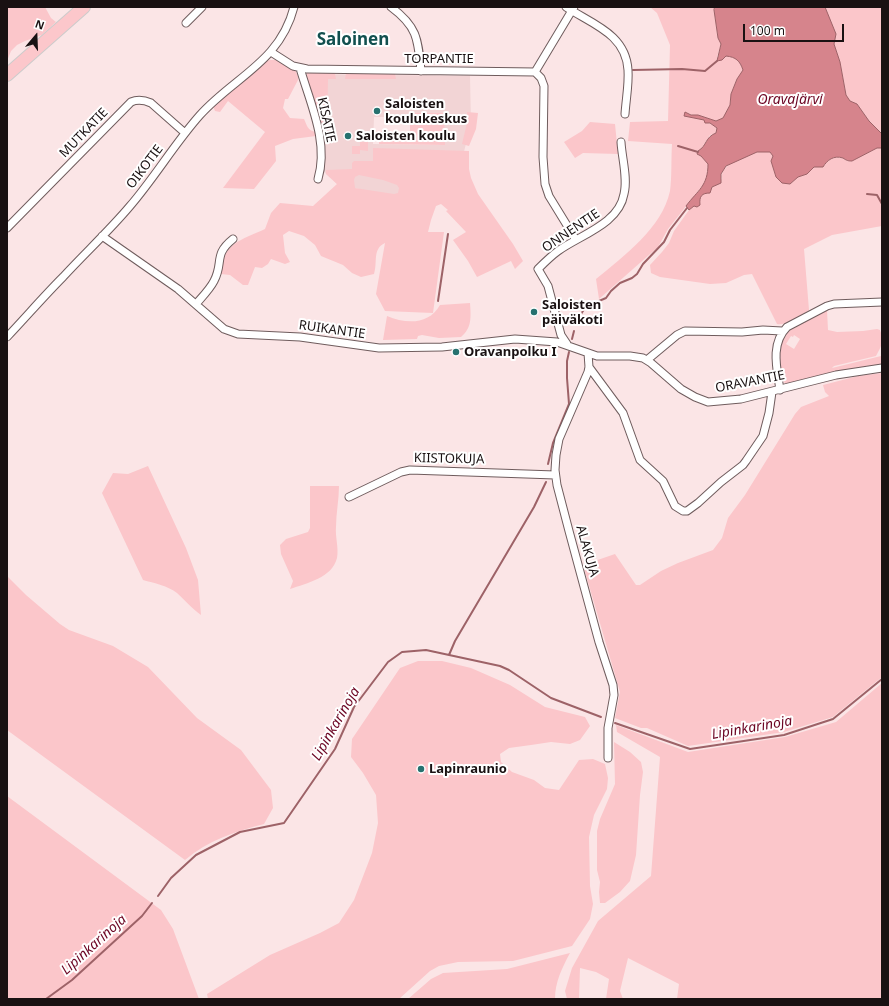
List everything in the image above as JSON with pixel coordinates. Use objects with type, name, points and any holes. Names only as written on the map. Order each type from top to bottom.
[{"type":"highway","points":[[7,74],[84,7]]},
{"type":"street","points":[[186,23],[202,7]]},
{"type":"street","name":"OIKOTIE","points":[[7,337],[129,207],[153,178],[185,133],[214,100],[248,73],[271,52],[288,24],[294,7]]},
{"type":"street","points":[[392,7],[405,18],[412,28],[418,49],[421,71]]},
{"type":"street","points":[[576,240],[556,209],[545,184],[543,170],[544,86],[542,78],[536,72],[571,8],[605,31],[620,45],[624,52],[628,71],[625,114]]},
{"type":"street","name":"TORPANTIE","points":[[271,52],[287,63],[300,68],[340,70],[536,72]]},
{"type":"street","name":"KISATIE","points":[[300,68],[320,136],[321,163],[318,179]]},
{"type":"street","name":"MUTKATIE","points":[[7,228],[131,102],[136,100],[144,100],[150,103],[185,133]]},
{"type":"street","name":"ONNENTIE","points":[[567,344],[561,335],[548,286],[538,269],[559,250],[614,216],[621,205],[625,194],[621,142]]},
{"type":"street","name":"RUIKANTIE","points":[[102,236],[162,277],[224,329],[238,334],[300,337],[379,348],[442,347],[515,339],[567,344],[588,354]]},
{"type":"street","points":[[196,304],[213,284],[222,250],[234,239]]},
{"type":"street","points":[[589,367],[623,413],[640,460],[662,481],[675,506],[683,511],[686,511],[698,503],[720,482],[743,465],[762,436],[776,391],[776,353],[782,331],[792,324],[834,304],[882,302]]},
{"type":"street","points":[[647,360],[685,331],[782,331]]},
{"type":"street","name":"ORAVANTIE","points":[[588,354],[604,356],[636,356],[647,360],[681,389],[690,395],[708,402],[726,401],[776,391],[848,373],[882,368]]},
{"type":"street","name":"ALAKUJA","points":[[588,354],[589,367],[559,439],[556,454],[555,475],[569,531],[613,685],[614,695],[608,728],[608,758]]},
{"type":"street","name":"KIISTOKUJA","points":[[349,497],[401,472],[410,470],[555,475]]},
{"type":"shaded area","points":[[7,7],[45,7],[51,18],[56,22],[42,35],[17,45],[11,51],[7,61]]},
{"type":"shaded area","points":[[650,7],[715,7],[714,10],[718,38],[721,44],[717,57],[722,60],[726,55],[735,58],[743,70],[737,79],[731,94],[730,105],[723,118],[716,121],[698,115],[692,115],[704,120],[706,123],[712,124],[717,128],[716,133],[710,135],[698,154],[708,164],[707,180],[668,229],[658,247],[599,299],[596,279],[630,251],[650,229],[666,204],[670,191],[672,144],[628,141],[630,122],[668,121],[670,45],[657,13]]},
{"type":"shaded area","points":[[825,7],[882,7],[882,134],[869,121],[857,104],[850,101],[846,95],[840,62],[834,44],[835,34]]},
{"type":"shaded area","points":[[276,60],[295,70],[298,80],[288,99],[285,99],[283,108],[290,118],[304,119],[310,130],[315,132],[316,136],[293,139],[275,146],[276,161],[254,189],[223,188],[265,132],[228,101],[220,112],[215,111],[213,106],[264,62]]},
{"type":"shaded area","points":[[307,73],[335,74],[336,79],[328,79],[327,132],[321,128],[307,79]]},
{"type":"shaded area","points":[[346,73],[395,74],[396,79],[345,79]]},
{"type":"shaded area","name":"Saloisten koulu","points":[[307,74],[470,76],[471,125],[462,159],[458,188],[394,197],[337,184],[324,172],[324,137]],"holes":[[[410,113],[444,145],[373,144],[374,117],[410,117]]]},
{"type":"shaded area","points":[[467,112],[478,113],[476,129],[469,146],[462,144],[467,123]]},
{"type":"shaded area","points":[[410,113],[444,113],[445,145],[379,144],[379,138],[373,138],[373,131],[410,132]]},
{"type":"shaded area","points":[[590,122],[615,124],[618,154],[583,153],[575,158],[564,142],[582,131]]},
{"type":"shaded area","points":[[360,142],[368,142],[368,151],[360,150],[360,154],[352,154],[352,146],[360,146]]},
{"type":"shaded area","points":[[373,148],[469,151],[469,169],[478,194],[523,261],[515,269],[511,261],[477,277],[453,240],[466,232],[446,211],[448,210],[441,204],[436,206],[428,232],[444,232],[433,313],[385,311],[376,294],[385,243],[378,249],[374,274],[361,277],[352,273],[343,265],[321,256],[315,245],[304,236],[289,231],[283,235],[285,253],[290,262],[285,264],[271,259],[268,264],[262,268],[255,267],[248,285],[243,285],[230,275],[221,274],[222,264],[229,249],[241,240],[265,229],[271,213],[280,203],[313,206],[337,184],[326,174],[326,170],[352,169],[352,163],[354,161],[373,161]],"holes":[[[359,175],[383,180],[397,185],[399,188],[398,193],[394,194],[355,188],[354,180],[355,177]]]},
{"type":"shaded area","points":[[877,148],[882,148],[882,226],[832,235],[804,249],[809,310],[793,320],[785,324],[777,324],[752,274],[744,275],[726,283],[710,284],[660,277],[651,273],[650,265],[669,243],[674,231],[689,210],[704,193],[710,193],[712,187],[722,179],[722,174],[725,169],[734,161],[757,152],[770,152],[773,156],[771,161],[776,177],[790,184],[798,177],[807,174],[814,167],[835,157],[852,161]]},
{"type":"shaded area","points":[[470,303],[469,326],[465,334],[461,337],[439,338],[422,335],[418,336],[417,339],[383,340],[387,316],[394,319],[416,321],[430,316],[440,305]]},
{"type":"shaded area","points":[[827,310],[828,330],[837,332],[877,329],[880,330],[882,338],[882,344],[876,356],[834,366],[832,368],[881,356],[882,365],[855,368],[788,384],[785,383],[781,378],[779,360],[781,339],[783,335],[786,331],[797,324]],"holes":[[[794,335],[800,339],[794,349],[786,344],[791,336],[793,337]]]},
{"type":"shaded area","points":[[882,373],[882,677],[833,717],[784,732],[688,746],[647,728],[641,728],[615,718],[620,692],[583,565],[615,554],[636,585],[640,585],[661,571],[713,550],[722,538],[728,518],[745,495],[795,414],[801,407],[829,396],[825,392],[823,385],[858,376]]},
{"type":"shaded area","points":[[148,466],[186,548],[198,580],[201,615],[177,593],[169,588],[143,580],[102,493],[113,473],[128,474]]},
{"type":"shaded area","points":[[310,486],[339,486],[336,517],[337,558],[330,570],[318,579],[290,589],[293,581],[281,554],[280,545],[286,539],[308,532],[310,528]]},
{"type":"shaded area","points":[[7,576],[26,595],[69,630],[113,646],[148,667],[197,718],[241,750],[271,790],[273,808],[264,824],[212,842],[185,860],[7,730]]},
{"type":"shaded area","points":[[418,661],[442,661],[471,668],[510,685],[545,707],[585,717],[590,726],[580,740],[570,744],[551,742],[509,748],[500,754],[501,762],[512,772],[534,780],[545,788],[559,790],[579,760],[593,759],[605,764],[608,778],[607,789],[594,815],[589,837],[590,886],[593,904],[590,919],[572,946],[513,961],[458,962],[439,966],[430,971],[399,999],[208,999],[207,994],[270,955],[339,923],[354,900],[372,853],[378,823],[376,795],[363,773],[351,757],[352,739],[400,668]]},
{"type":"shaded area","points":[[882,683],[882,999],[677,999],[679,984],[628,958],[620,991],[623,999],[606,999],[609,979],[596,972],[580,968],[579,999],[567,999],[565,991],[572,968],[598,921],[651,876],[660,757],[617,732],[616,725],[688,752],[785,737],[836,722]]},
{"type":"shaded area","points":[[614,742],[630,752],[641,762],[643,772],[636,855],[630,881],[620,892],[605,903],[600,903],[600,882],[597,870],[597,831],[600,819],[615,784]]},
{"type":"shaded area","points":[[7,796],[161,910],[173,929],[199,999],[7,999]]},
{"type":"shaded area","points":[[570,953],[558,981],[555,999],[408,999],[431,979],[443,973],[507,969]]},
{"type":"water","name":"Oravajärvi","points":[[715,7],[825,7],[836,34],[834,44],[840,62],[846,95],[850,101],[857,104],[869,121],[882,134],[882,148],[877,148],[852,161],[848,161],[840,157],[834,158],[829,160],[823,167],[814,167],[807,174],[798,177],[790,184],[782,183],[776,177],[771,161],[773,156],[770,152],[757,152],[726,166],[721,174],[721,183],[712,187],[710,193],[702,196],[700,199],[700,205],[697,207],[694,206],[689,210],[686,206],[702,187],[708,171],[708,164],[701,156],[697,154],[698,151],[712,135],[716,133],[717,128],[710,123],[705,123],[704,120],[684,116],[685,112],[691,115],[698,115],[716,121],[723,118],[730,105],[731,94],[737,79],[743,70],[735,58],[726,56],[722,60],[717,61],[721,44],[718,38],[714,10]]},
{"type":"waterway","points":[[633,70],[682,69],[705,71],[717,61]]},
{"type":"waterway","points":[[678,146],[698,152]]},
{"type":"waterway","points":[[867,194],[877,195],[882,204]]},
{"type":"waterway","points":[[577,323],[585,308],[606,298],[620,283],[637,274],[643,264],[664,242],[670,230],[687,208]]},
{"type":"waterway","points":[[438,301],[448,234]]},
{"type":"waterway","points":[[572,339],[574,331]]},
{"type":"waterway","points":[[548,464],[553,443],[569,404],[567,378],[567,361],[569,352]]},
{"type":"waterway","points":[[449,655],[455,641],[534,507],[546,482]]},
{"type":"waterway","name":"Lipinkarinoja","points":[[158,896],[171,878],[196,855],[240,832],[284,823],[335,749],[354,707],[388,662],[402,652],[426,650],[500,666],[509,670],[551,698],[601,717]]},
{"type":"waterway","name":"Lipinkarinoja","points":[[615,723],[690,749],[784,735],[833,719],[882,679]]},
{"type":"waterway","name":"Lipinkarinoja","points":[[46,999],[72,980],[142,916],[152,903]]},
{"type":"place","name":"Saloisten koulukeskus","points":[[377,111]]},
{"type":"place","name":"Saloisten koulu","points":[[348,136]]},
{"type":"place","name":"Saloisten päiväkoti","points":[[534,312]]},
{"type":"place","name":"Oravanpolku I","points":[[456,352]]},
{"type":"place","name":"Lapinraunio","points":[[421,769]]},
{"type":"district","name":"Saloinen","points":[[353,40]]}]
